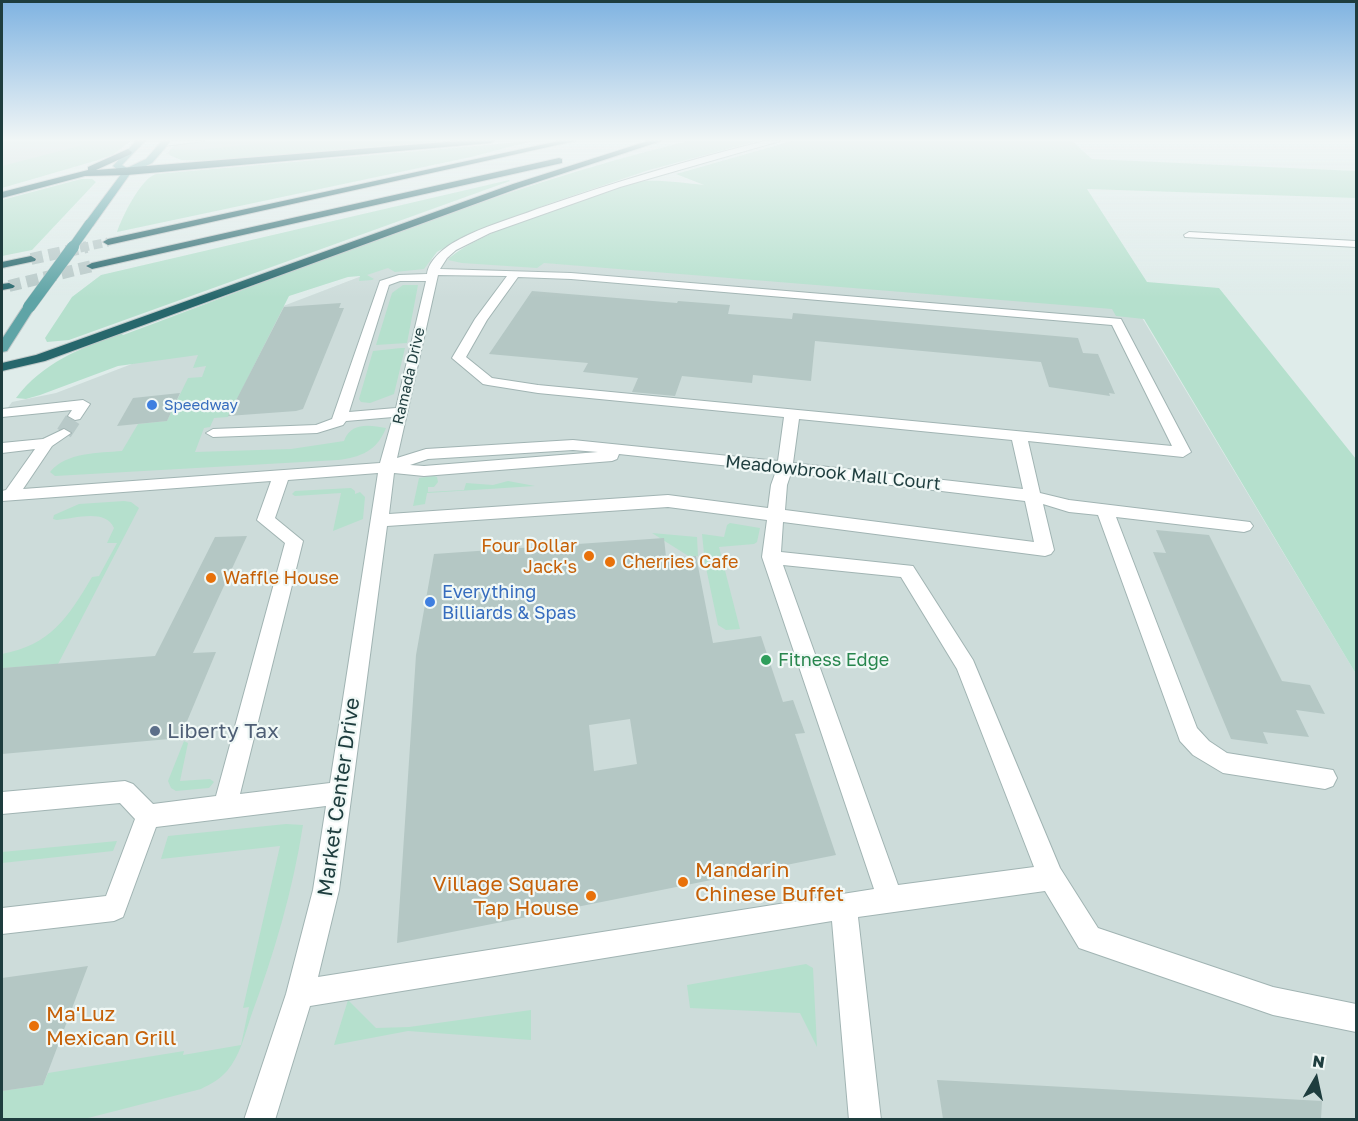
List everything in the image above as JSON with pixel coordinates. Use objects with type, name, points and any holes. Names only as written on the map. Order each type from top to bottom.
[{"type":"highway","points":[[108,242],[331,193]]},
{"type":"highway","points":[[92,266],[416,193]]},
{"type":"highway","points":[[2,367],[40,358],[496,193]]},
{"type":"highway","points":[[2,265],[31,259]]},
{"type":"main road","points":[[2,348],[111,193]]},
{"type":"street","name":"Ramada Drive","points":[[387,467],[402,412],[435,265],[446,252],[483,233],[592,193]]},
{"type":"street","points":[[1189,235],[1356,244]]},
{"type":"street","points":[[213,433],[317,429],[338,422],[342,417],[384,283],[399,278],[432,274],[515,273],[1117,322],[1183,452],[538,389],[488,381],[459,358],[481,320],[515,273]]},
{"type":"street","points":[[2,412],[83,404],[75,416]]},
{"type":"street","points":[[342,417],[402,412]]},
{"type":"street","points":[[792,413],[785,467],[779,485],[771,557],[890,899]]},
{"type":"street","points":[[6,496],[47,443],[64,433]]},
{"type":"street","points":[[378,521],[668,501],[776,513],[1045,550],[1019,436]]},
{"type":"street","points":[[2,448],[47,443]]},
{"type":"street","name":"Meadowbrook Mall Court","points":[[387,467],[424,471],[596,459],[634,452],[1033,496],[1069,506],[1244,526]]},
{"type":"street","points":[[6,496],[387,467]]},
{"type":"street","name":"Market Center Drive","points":[[259,1119],[300,994],[326,890],[387,467]]},
{"type":"street","points":[[225,807],[294,541],[266,520],[281,475]]},
{"type":"street","points":[[1105,510],[1188,734],[1201,748],[1223,763],[1326,778]]},
{"type":"street","points":[[771,557],[907,571],[966,666],[1051,877],[1089,938],[1273,1001],[1356,1018]]},
{"type":"street","points":[[2,803],[125,792],[148,816]]},
{"type":"street","points":[[148,816],[340,793]]},
{"type":"street","points":[[2,921],[114,908],[148,816]]},
{"type":"street","points":[[300,994],[844,906],[1051,877]]},
{"type":"street","points":[[844,906],[865,1119]]},
{"type":"shaded area","points":[[455,256],[1135,306],[1356,674],[1356,1119],[2,1119],[2,416],[12,402],[56,393],[393,264]]},
{"type":"green space","points":[[27,193],[85,193],[32,250],[2,256],[2,200]]},
{"type":"green space","points":[[136,193],[300,193],[117,232]]},
{"type":"green space","points":[[452,193],[476,193],[69,340],[47,342],[45,338],[72,297],[101,275]]},
{"type":"green space","points":[[508,193],[580,193],[457,240],[437,252],[424,269],[395,272],[388,268],[367,275],[374,279],[372,280],[359,281],[360,276],[348,277],[289,296],[228,417],[214,418],[210,427],[204,428],[195,452],[291,449],[344,441],[351,431],[361,426],[386,428],[378,442],[361,455],[338,460],[55,476],[50,472],[57,465],[74,457],[122,451],[138,424],[167,421],[188,378],[202,377],[206,366],[193,368],[198,355],[118,366],[40,395],[26,399],[16,398],[26,386],[50,366],[77,351],[121,333],[123,335]]},
{"type":"green space","points":[[1090,193],[1147,282],[1219,288],[1356,459],[1356,674],[1144,319],[1116,316],[1112,309],[544,263],[537,268],[448,260],[479,239],[590,195]]},
{"type":"green space","points":[[1216,193],[1356,193],[1356,198]]},
{"type":"green space","points":[[403,285],[418,285],[407,343],[376,345],[392,293]]},
{"type":"green space","points":[[405,348],[394,394],[370,403],[361,402],[359,399],[373,351]]},
{"type":"green space","points":[[437,477],[438,482],[434,487],[428,487],[428,492],[464,490],[466,483],[493,485],[508,481],[535,486],[427,493],[425,504],[413,506],[419,478]]},
{"type":"green space","points":[[351,488],[355,494],[360,492],[365,497],[363,519],[333,531],[341,493],[295,496],[292,494],[295,491]]},
{"type":"green space","points":[[131,502],[139,508],[58,664],[2,668],[2,654],[33,644],[56,628],[75,605],[92,577],[99,576],[117,543],[107,543],[114,528],[104,518],[88,516],[57,520],[53,519],[54,515],[79,504]]},
{"type":"green space","points":[[730,523],[760,528],[757,542],[754,544],[719,547],[740,629],[726,630],[718,625],[705,563],[702,534],[724,537],[727,525]]},
{"type":"green space","points":[[652,533],[697,537],[698,556],[690,557]]},
{"type":"green space","points":[[184,741],[188,743],[180,781],[210,779],[214,782],[209,788],[176,791],[171,788],[168,781]]},
{"type":"green space","points":[[286,824],[303,825],[288,898],[242,1045],[232,1065],[224,1074],[201,1089],[84,1119],[2,1120],[2,1091],[43,1085],[48,1073],[184,1051],[183,1055],[241,1045],[249,1007],[243,1008],[280,846],[161,859],[168,836]]},
{"type":"green space","points":[[117,841],[113,851],[2,863],[2,852]]},
{"type":"green space","points":[[806,964],[813,968],[817,1047],[800,1013],[690,1008],[687,985]]},
{"type":"green space","points":[[348,1000],[376,1028],[409,1027],[531,1010],[531,1040],[408,1031],[334,1045]]},
{"type":"building","points":[[532,291],[730,305],[728,314],[792,319],[793,313],[1078,338],[1083,353],[1098,354],[1115,394],[1109,393],[1110,396],[1049,387],[1041,362],[815,341],[811,381],[753,375],[752,383],[682,376],[675,396],[632,392],[638,378],[583,372],[588,363],[489,354]]},
{"type":"building","points":[[341,303],[339,308],[344,308],[303,409],[228,416],[284,307]]},
{"type":"building","name":"Speedway","points":[[180,393],[167,421],[117,426],[133,398]]},
{"type":"building","points":[[1156,530],[1209,535],[1282,681],[1310,685],[1325,714],[1296,710],[1309,737],[1263,732],[1268,744],[1231,739],[1153,552],[1166,553]]},
{"type":"building","points":[[247,536],[193,653],[216,652],[180,738],[2,754],[2,668],[155,656],[215,537]]},
{"type":"building","points":[[664,538],[666,557],[696,556],[713,643],[761,636],[783,702],[793,700],[805,733],[795,734],[836,855],[397,943],[416,655],[434,554]],"holes":[[[630,719],[637,764],[594,771],[589,725]]]},
{"type":"building","name":"Ma'Luz Mexican Grill","points":[[88,966],[43,1085],[2,1091],[2,978]]},
{"type":"building","points":[[937,1080],[1322,1101],[1321,1119],[943,1119]]},
{"type":"tunnel","points":[[80,248],[108,242]]},
{"type":"tunnel","points":[[31,259],[87,247]]},
{"type":"tunnel","points":[[9,286],[92,266]]},
{"type":"tunnel","points":[[64,433],[75,416]]},
{"type":"place","name":"Speedway","points":[[152,405]]},
{"type":"place","name":"Four Dollar Jack's","points":[[589,556]]},
{"type":"place","name":"Cherries Cafe","points":[[610,562]]},
{"type":"place","name":"Waffle House","points":[[211,578]]},
{"type":"place","name":"Everything Billiards & Spas","points":[[430,602]]},
{"type":"place","name":"Fitness Edge","points":[[766,660]]},
{"type":"place","name":"Liberty Tax","points":[[155,731]]},
{"type":"place","name":"Mandarin Chinese Buffet","points":[[683,882]]},
{"type":"place","name":"Village Square Tap House","points":[[591,896]]},
{"type":"place","name":"Ma'Luz Mexican Grill","points":[[34,1026]]}]
